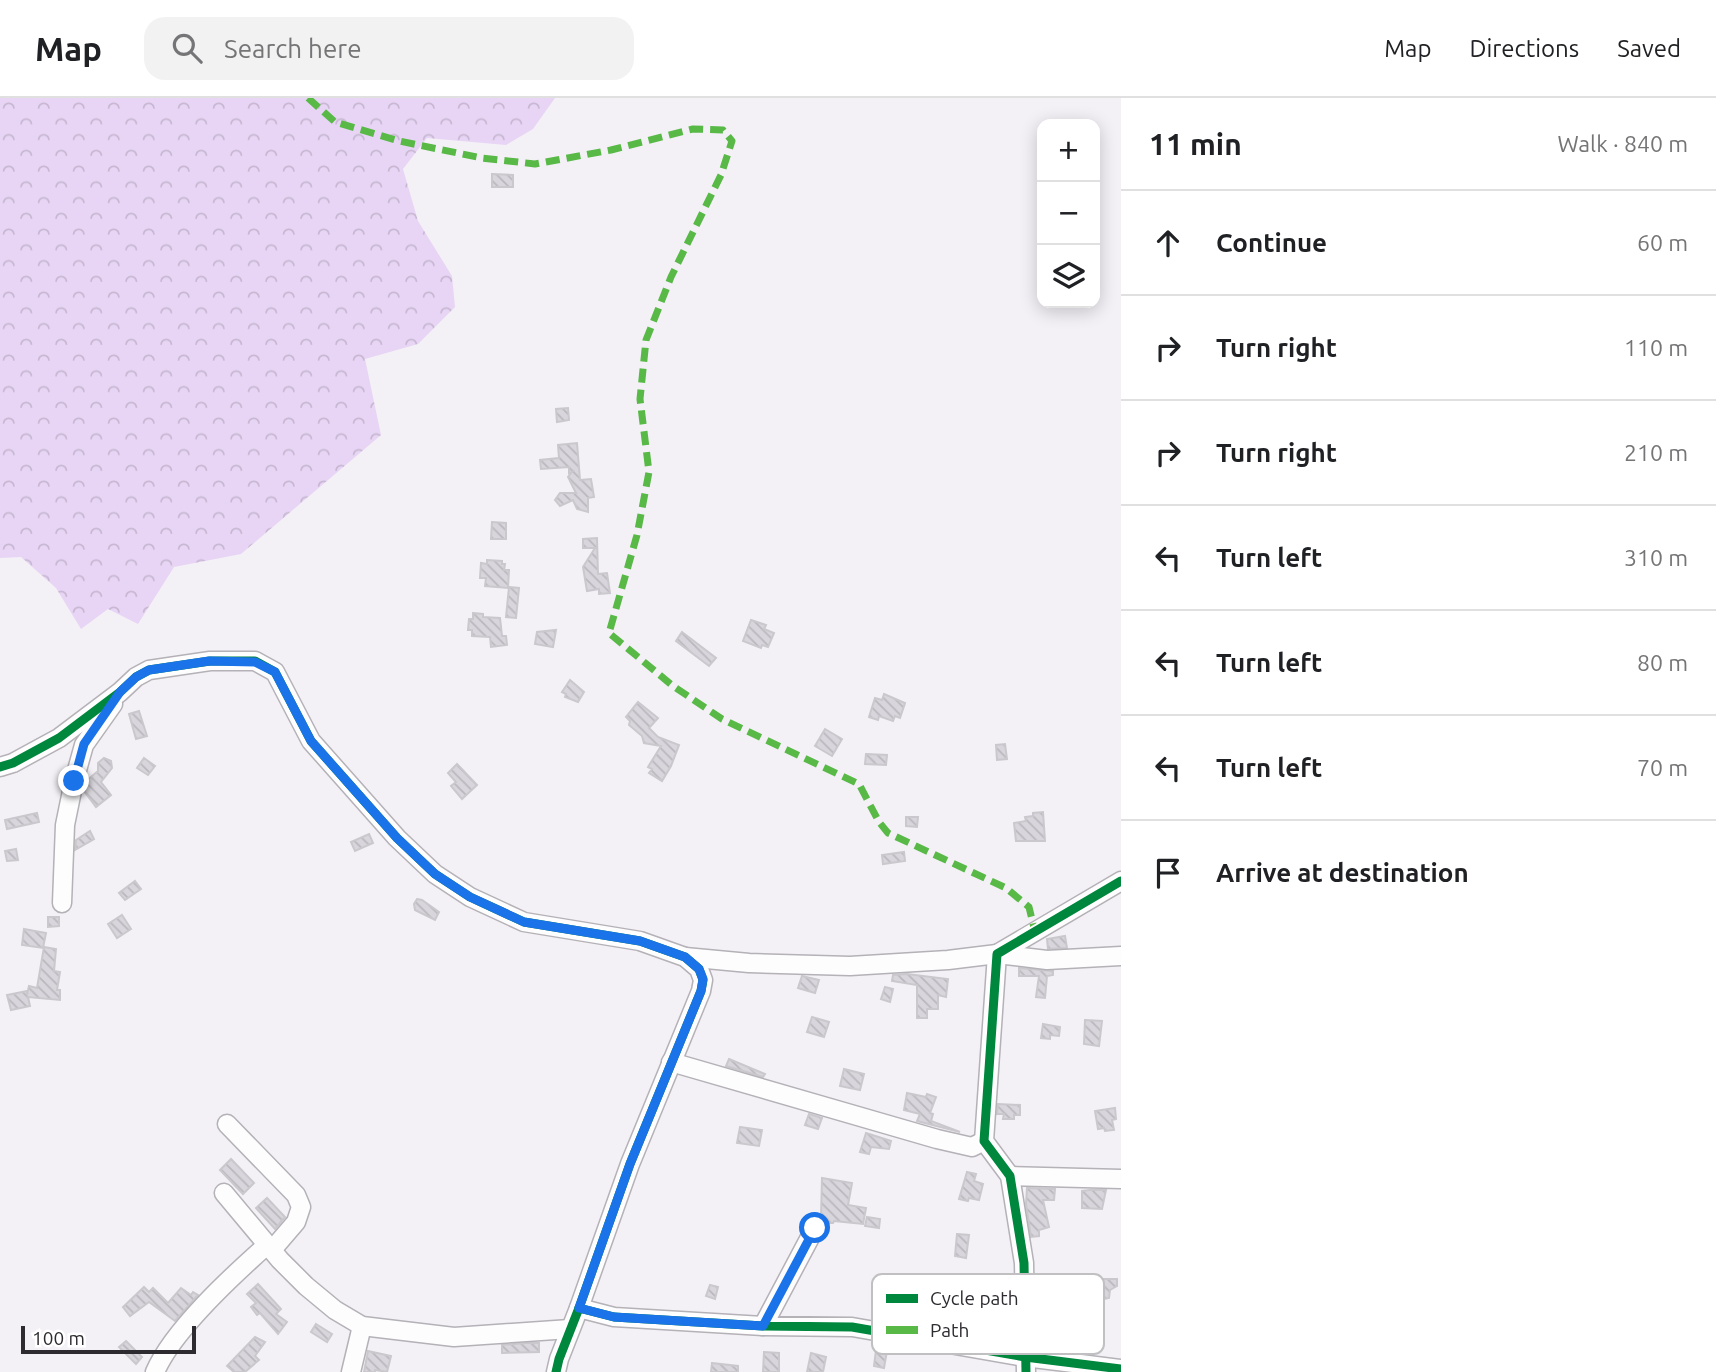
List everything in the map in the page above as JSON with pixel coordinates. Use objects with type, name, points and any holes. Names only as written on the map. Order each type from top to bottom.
[{"type":"street","points":[[0,767],[60,738],[136,677],[149,670],[209,661],[255,662],[275,672],[311,741],[397,838],[435,874],[470,897],[524,922],[640,941],[685,957],[749,963],[850,965],[948,960],[997,954],[1047,960],[1121,956]]},
{"type":"street","points":[[62,903],[65,825],[84,744],[120,692]]},
{"type":"street","points":[[60,738],[84,744]]},
{"type":"street","points":[[997,954],[1121,881]]},
{"type":"street","points":[[997,954],[984,1141],[1010,1176],[1024,1274]]},
{"type":"street","points":[[556,1372],[630,1164],[701,991],[703,979],[699,969],[685,957]]},
{"type":"street","points":[[671,1062],[937,1139],[972,1147],[984,1141]]},
{"type":"street","points":[[155,1372],[161,1359],[197,1314],[236,1272],[296,1222],[302,1207],[296,1195],[227,1124]]},
{"type":"street","points":[[1010,1176],[1121,1179]]},
{"type":"street","points":[[224,1193],[269,1247],[316,1294],[335,1310],[362,1326],[454,1337],[570,1329]]},
{"type":"street","points":[[763,1326],[815,1228]]},
{"type":"street","points":[[579,1308],[614,1317],[763,1326],[852,1327],[872,1331]]},
{"type":"street","points":[[351,1372],[362,1326]]},
{"type":"street","points":[[975,1354],[1025,1365],[1121,1369]]},
{"type":"green space","points":[[0,98],[555,98],[533,129],[506,145],[427,138],[403,169],[418,221],[452,276],[455,307],[418,344],[365,359],[381,435],[241,554],[174,567],[138,624],[108,609],[81,629],[56,588],[21,557],[0,558]]},
{"type":"building","points":[[492,174],[513,175],[513,187],[492,187]]},
{"type":"building","points":[[568,408],[569,420],[557,422],[556,409]]},
{"type":"building","points":[[577,443],[580,480],[591,479],[594,497],[588,498],[588,512],[577,509],[573,500],[560,506],[555,500],[560,493],[576,493],[568,477],[572,472],[569,473],[569,467],[541,469],[540,460],[559,458],[558,445]]},
{"type":"building","points":[[492,522],[506,523],[506,539],[491,539]]},
{"type":"building","points":[[597,538],[598,574],[607,573],[610,593],[599,594],[599,589],[587,591],[583,567],[595,548],[583,548],[583,539]]},
{"type":"building","points":[[487,560],[502,561],[502,564],[505,564],[504,570],[509,570],[508,588],[485,586],[486,578],[480,578],[481,563],[487,564]]},
{"type":"building","points":[[509,587],[519,588],[516,618],[506,617]]},
{"type":"building","points":[[473,613],[483,614],[483,617],[500,618],[502,636],[506,636],[507,645],[491,647],[490,637],[472,636],[472,630],[468,630],[469,619],[473,619]]},
{"type":"building","points":[[751,620],[766,625],[764,629],[774,633],[768,647],[762,645],[761,648],[743,641]]},
{"type":"building","points":[[556,630],[553,647],[535,644],[537,632]]},
{"type":"building","points":[[682,632],[716,658],[709,666],[676,641]]},
{"type":"building","points":[[570,680],[584,692],[578,702],[565,697],[566,694],[562,692]]},
{"type":"building","points":[[884,694],[905,703],[900,718],[895,716],[893,721],[879,716],[878,720],[869,717],[875,698],[882,700]]},
{"type":"building","points":[[638,702],[658,718],[649,728],[658,737],[679,745],[662,781],[649,773],[652,769],[648,767],[661,746],[644,743],[642,736],[629,725],[630,721],[626,717]]},
{"type":"building","points":[[139,711],[147,736],[136,739],[129,714]]},
{"type":"building","points":[[825,729],[842,739],[832,756],[815,746]]},
{"type":"building","points":[[1005,744],[1007,759],[997,760],[996,745]]},
{"type":"building","points":[[866,754],[887,755],[886,765],[865,764]]},
{"type":"building","points":[[104,758],[111,761],[112,768],[101,782],[111,795],[96,807],[84,791],[86,781],[98,771],[98,763]]},
{"type":"building","points":[[144,758],[155,766],[148,775],[137,768]]},
{"type":"building","points":[[457,764],[477,785],[462,799],[451,786],[456,782],[448,773]]},
{"type":"building","points":[[1043,812],[1045,841],[1016,841],[1014,823],[1026,821],[1025,817],[1033,816],[1033,813]]},
{"type":"building","points":[[37,813],[39,822],[7,829],[5,820]]},
{"type":"building","points":[[906,817],[918,817],[917,827],[906,826]]},
{"type":"building","points":[[90,831],[94,839],[75,850],[76,840]]},
{"type":"building","points":[[369,834],[373,843],[355,851],[351,842]]},
{"type":"building","points":[[16,849],[18,860],[7,861],[5,851]]},
{"type":"building","points":[[904,852],[905,861],[883,864],[882,855]]},
{"type":"building","points":[[135,881],[141,889],[125,900],[119,893]]},
{"type":"building","points":[[417,899],[439,912],[435,920],[415,910]]},
{"type":"building","points":[[122,915],[131,929],[117,938],[108,924]]},
{"type":"building","points":[[48,917],[59,917],[59,926],[48,927]]},
{"type":"building","points":[[24,929],[46,933],[43,948],[22,945]]},
{"type":"building","points":[[1065,936],[1067,948],[1048,949],[1047,939]]},
{"type":"building","points":[[44,947],[56,949],[54,971],[60,972],[57,990],[60,990],[60,1000],[28,997],[30,1006],[11,1010],[7,995],[27,991],[27,995],[29,986],[37,988]]},
{"type":"building","points":[[1019,968],[1053,971],[1053,975],[1047,976],[1045,998],[1036,997],[1039,976],[1019,976]]},
{"type":"building","points":[[893,975],[948,979],[946,997],[938,995],[938,1009],[927,1009],[927,1018],[917,1018],[917,985],[892,981]]},
{"type":"building","points":[[802,976],[819,980],[815,993],[798,988]]},
{"type":"building","points":[[885,987],[893,989],[890,1002],[881,999]]},
{"type":"building","points":[[812,1017],[829,1022],[824,1037],[807,1032]]},
{"type":"building","points":[[1085,1020],[1102,1021],[1099,1046],[1084,1044]]},
{"type":"building","points":[[1043,1024],[1060,1027],[1059,1036],[1041,1038]]},
{"type":"building","points":[[729,1059],[765,1074],[763,1077],[726,1066]]},
{"type":"building","points":[[844,1069],[864,1074],[860,1090],[840,1086]]},
{"type":"building","points":[[907,1093],[936,1097],[930,1113],[933,1114],[931,1121],[960,1132],[917,1121],[920,1114],[904,1110]]},
{"type":"building","points":[[998,1104],[1020,1105],[1020,1115],[1014,1115],[1014,1119],[1003,1119],[1004,1114],[997,1114]]},
{"type":"building","points":[[1115,1108],[1116,1119],[1112,1120],[1114,1130],[1098,1129],[1095,1111]]},
{"type":"building","points":[[809,1114],[822,1118],[818,1129],[805,1125]]},
{"type":"building","points":[[740,1127],[762,1130],[759,1146],[737,1143]]},
{"type":"building","points":[[866,1133],[891,1141],[889,1149],[871,1147],[869,1154],[860,1152]]},
{"type":"building","points":[[231,1159],[254,1183],[243,1194],[220,1170]]},
{"type":"building","points":[[967,1172],[976,1174],[974,1181],[983,1184],[979,1200],[959,1199]]},
{"type":"building","points":[[822,1178],[852,1183],[848,1205],[866,1208],[863,1224],[834,1221],[825,1223],[821,1218]]},
{"type":"building","points":[[1027,1188],[1055,1189],[1054,1200],[1043,1200],[1049,1227],[1039,1230],[1039,1236],[1031,1237],[1026,1204]]},
{"type":"building","points":[[1106,1190],[1102,1209],[1082,1208],[1082,1191]]},
{"type":"building","points":[[267,1198],[285,1217],[275,1229],[256,1208]]},
{"type":"building","points":[[867,1217],[880,1219],[879,1228],[865,1226]]},
{"type":"building","points":[[957,1234],[969,1235],[966,1258],[955,1256]]},
{"type":"building","points":[[1104,1279],[1117,1279],[1117,1286],[1110,1290],[1109,1298],[1104,1299]]},
{"type":"building","points":[[258,1284],[281,1309],[276,1314],[287,1322],[278,1334],[260,1313],[257,1315],[251,1307],[256,1303],[247,1294]]},
{"type":"building","points":[[710,1285],[718,1287],[715,1299],[706,1296]]},
{"type":"building","points":[[144,1287],[149,1292],[153,1288],[168,1303],[181,1288],[191,1295],[193,1292],[198,1295],[175,1321],[149,1302],[130,1316],[123,1307]]},
{"type":"building","points":[[316,1324],[332,1334],[327,1342],[311,1332]]},
{"type":"building","points":[[255,1337],[265,1342],[255,1356],[259,1360],[245,1372],[234,1372],[227,1366]]},
{"type":"building","points":[[126,1341],[142,1357],[136,1364],[119,1347]]},
{"type":"building","points":[[539,1343],[539,1352],[502,1353],[502,1345]]},
{"type":"building","points":[[368,1351],[391,1356],[387,1372],[364,1372]]},
{"type":"building","points":[[764,1352],[779,1353],[779,1372],[763,1372]]},
{"type":"building","points":[[811,1353],[826,1357],[823,1372],[807,1372]]},
{"type":"building","points":[[876,1354],[886,1354],[884,1368],[874,1366]]},
{"type":"building","points":[[712,1363],[738,1366],[738,1372],[711,1372]]},
{"type":"marked path","points":[[308,98],[335,122],[399,141],[482,158],[535,164],[611,150],[693,129],[723,130],[732,141],[721,175],[671,277],[646,340],[640,399],[649,472],[637,535],[609,633],[673,686],[722,719],[859,784],[879,822],[888,833],[1006,888],[1029,907],[1035,932]]},
{"type":"cycle path","points":[[0,767],[13,763],[59,738],[136,677],[149,670],[210,661],[255,661],[275,672],[311,741],[397,838],[435,874],[470,897],[524,922],[640,941],[685,957],[699,969],[703,980],[701,991],[630,1164],[579,1308]]},
{"type":"cycle path","points":[[1024,1274],[1010,1176],[984,1141],[997,954],[1121,881]]},
{"type":"cycle path","points":[[556,1372],[579,1308],[614,1317],[763,1326],[852,1327],[872,1330]]},
{"type":"cycle path","points":[[1008,1354],[1121,1369]]},
{"type":"cycle path","points":[[1026,1354],[1026,1372]]},
{"type":"route","points":[[74,781],[84,744],[120,692],[136,677],[149,670],[209,661],[255,662],[275,672],[311,741],[397,838],[435,874],[470,897],[524,922],[640,941],[685,957],[699,969],[703,979],[701,991],[630,1164],[579,1308],[614,1317],[763,1326],[815,1228]]}]
